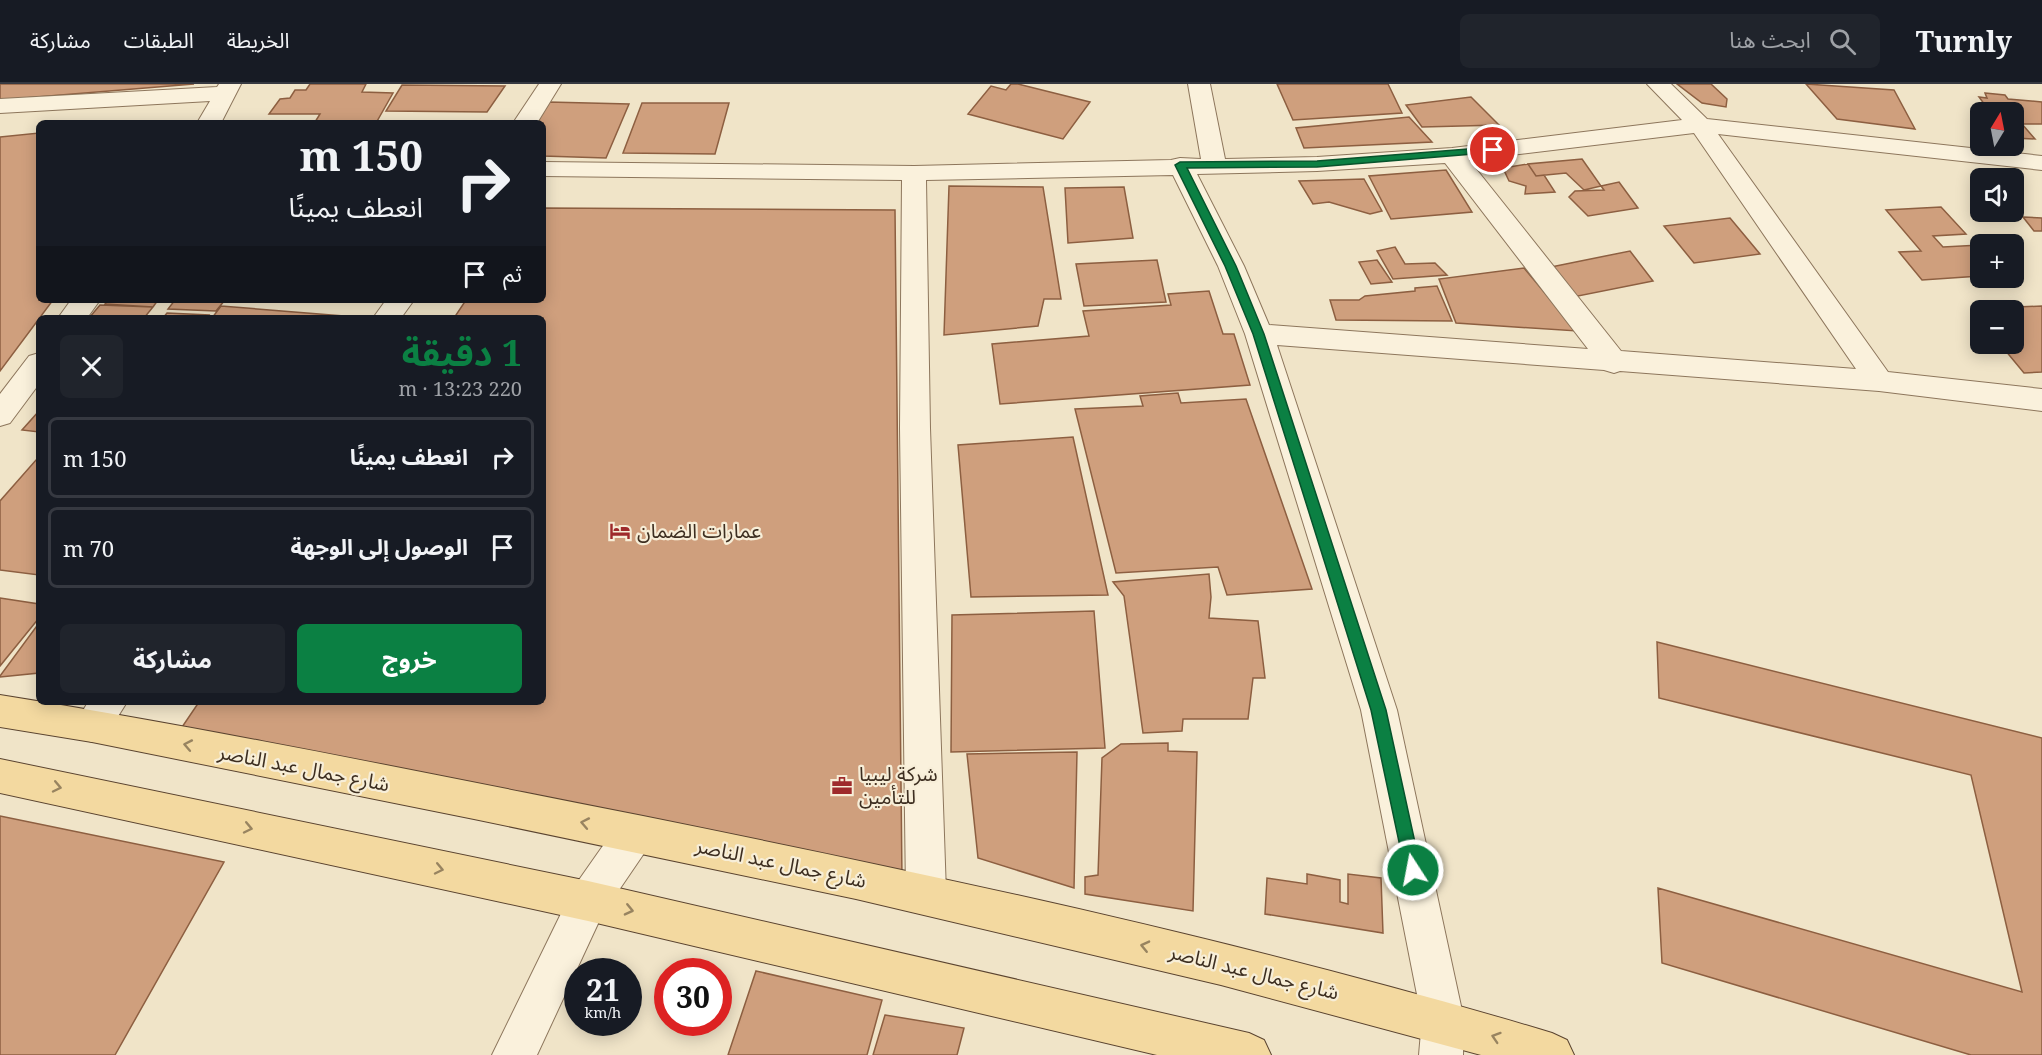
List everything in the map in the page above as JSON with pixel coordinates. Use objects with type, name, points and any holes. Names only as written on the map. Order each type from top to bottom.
[{"type":"main road","name":"شارع جمال عبد الناصر","points":[[0,711],[101,714],[635,833],[926,893],[1288,980],[1442,1038],[1552,1055]]},
{"type":"main road","points":[[0,776],[588,901],[1249,1055]]},
{"type":"street","points":[[527,120],[550,84]]},
{"type":"street","points":[[1199,84],[1214,165]]},
{"type":"street","points":[[1659,84],[1700,125],[1879,381]]},
{"type":"street","points":[[0,106],[228,88]]},
{"type":"street","points":[[211,120],[228,88]]},
{"type":"street","points":[[546,169],[914,172],[1317,164],[1452,155],[1700,125],[2042,163]]},
{"type":"street","points":[[1452,155],[1614,363]]},
{"type":"street","points":[[1180,165],[1231,266],[1258,334],[1378,710],[1442,1038]]},
{"type":"street","points":[[914,172],[915,428],[926,893]]},
{"type":"street","points":[[74,315],[84,303]]},
{"type":"street","points":[[1258,334],[1614,363],[1879,381],[2042,400]]},
{"type":"street","points":[[0,414],[36,367]]},
{"type":"street","points":[[514,1055],[588,901],[635,833]]},
{"type":"building","points":[[0,84],[194,84],[0,100]]},
{"type":"building","points":[[310,84],[366,84],[362,92],[393,93],[378,120],[316,120],[320,114],[269,114],[280,99],[290,98],[295,90],[306,90]]},
{"type":"building","points":[[1011,84],[1090,102],[1063,139],[968,114],[991,86],[1006,90]]},
{"type":"building","points":[[1277,84],[1388,84],[1402,113],[1293,120]]},
{"type":"building","points":[[1677,84],[1711,84],[1727,99],[1726,107],[1702,103]]},
{"type":"building","points":[[1806,84],[1894,90],[1915,129],[1837,119]]},
{"type":"building","points":[[402,85],[505,86],[487,112],[386,111]]},
{"type":"building","points":[[1985,93],[2005,95],[2008,99],[2042,102],[2042,124],[2024,124],[2024,102],[1983,102],[1979,97],[1987,98]]},
{"type":"building","points":[[1471,97],[1499,125],[1422,127],[1406,105]]},
{"type":"building","points":[[548,102],[629,104],[606,158],[546,156],[546,120],[539,120]]},
{"type":"building","points":[[642,103],[729,103],[715,154],[623,153]]},
{"type":"building","points":[[1409,117],[1432,142],[1304,148],[1296,128]]},
{"type":"building","points":[[2024,126],[2035,139],[2024,138]]},
{"type":"building","points":[[36,133],[36,303],[51,303],[42,315],[36,315],[36,323],[0,371],[0,137]]},
{"type":"building","points":[[1582,159],[1601,186],[1584,190],[1566,173],[1536,176],[1528,164]]},
{"type":"building","points":[[1528,164],[1536,176],[1544,175],[1555,192],[1525,194],[1526,186],[1509,181],[1503,168]]},
{"type":"building","points":[[1446,170],[1472,212],[1391,219],[1369,176]]},
{"type":"building","points":[[1364,179],[1382,211],[1370,214],[1329,202],[1313,204],[1299,181]]},
{"type":"building","points":[[1619,182],[1638,208],[1588,216],[1569,197],[1575,191],[1604,190],[1601,186]]},
{"type":"building","points":[[949,186],[1043,187],[1061,299],[1044,299],[1038,326],[944,335]]},
{"type":"building","points":[[1124,187],[1133,238],[1068,243],[1065,188]]},
{"type":"building","points":[[1941,207],[1966,234],[1933,236],[1943,247],[1970,246],[1970,277],[1922,280],[1899,252],[1921,251],[1886,210]]},
{"type":"building","points":[[546,208],[895,210],[902,880],[178,733],[197,705],[546,705],[546,315],[456,315],[464,303],[546,303]]},
{"type":"building","points":[[2024,217],[2042,218],[2042,231],[2034,231]]},
{"type":"building","points":[[1730,218],[1760,254],[1694,263],[1664,226]]},
{"type":"building","points":[[1395,247],[1405,264],[1435,263],[1447,275],[1393,279],[1377,251]]},
{"type":"building","points":[[1630,251],[1653,281],[1573,297],[1551,267]]},
{"type":"building","points":[[1157,260],[1166,302],[1084,306],[1076,264]]},
{"type":"building","points":[[1377,260],[1392,282],[1371,284],[1359,262]]},
{"type":"building","points":[[1524,268],[1577,331],[1456,323],[1439,279]]},
{"type":"building","points":[[1437,286],[1452,321],[1336,320],[1330,300],[1359,300],[1365,296],[1415,291],[1415,288]]},
{"type":"building","points":[[1209,291],[1223,334],[1234,334],[1250,385],[1000,404],[992,344],[1089,336],[1083,311],[1171,305],[1168,294]]},
{"type":"building","points":[[106,303],[156,303],[153,307]]},
{"type":"building","points":[[173,303],[223,303],[216,311],[168,309]]},
{"type":"building","points":[[100,305],[153,307],[146,315],[92,315]]},
{"type":"building","points":[[221,306],[331,315],[214,315]]},
{"type":"building","points":[[2042,306],[2042,372],[2024,373],[2008,354],[2024,354],[2024,307]]},
{"type":"building","points":[[167,313],[209,315],[165,315]]},
{"type":"building","points":[[1178,393],[1181,403],[1246,399],[1312,589],[1227,595],[1218,567],[1116,573],[1075,409],[1143,406],[1140,396]]},
{"type":"building","points":[[36,414],[36,432],[22,430]]},
{"type":"building","points":[[1073,437],[1108,595],[971,597],[958,445]]},
{"type":"building","points":[[36,460],[36,575],[0,570],[0,501]]},
{"type":"building","points":[[1209,574],[1211,597],[1209,618],[1258,621],[1265,678],[1253,678],[1248,719],[1183,719],[1182,731],[1143,733],[1124,596],[1113,582]]},
{"type":"building","points":[[0,598],[36,604],[36,622],[0,666]]},
{"type":"building","points":[[1094,611],[1105,748],[951,752],[952,615]]},
{"type":"building","points":[[36,627],[36,673],[0,676]]},
{"type":"building","points":[[1657,642],[2042,738],[2042,1055],[1971,1055],[1662,963],[1658,888],[2022,992],[1971,775],[1659,698]]},
{"type":"building","points":[[1168,743],[1168,751],[1197,752],[1193,911],[1085,894],[1085,877],[1098,875],[1102,758],[1121,744]]},
{"type":"building","points":[[1077,752],[1074,888],[978,858],[967,754]]},
{"type":"building","points":[[0,816],[224,862],[115,1055],[0,1055]]},
{"type":"building","points":[[1307,874],[1340,880],[1340,902],[1348,904],[1348,874],[1381,878],[1383,933],[1265,914],[1267,878],[1307,884]]},
{"type":"building","points":[[756,971],[882,1000],[867,1055],[728,1055]]},
{"type":"building","points":[[885,1015],[964,1028],[957,1055],[873,1055]]},
{"type":"place","name":"عمارات الضمان","points":[[620,531]]},
{"type":"place","name":"شركة ليبيا للتأمين","points":[[842,786]]},
{"type":"route","points":[[1413,870],[1378,710],[1258,334],[1231,266],[1180,165],[1317,164],[1493,150]]}]
